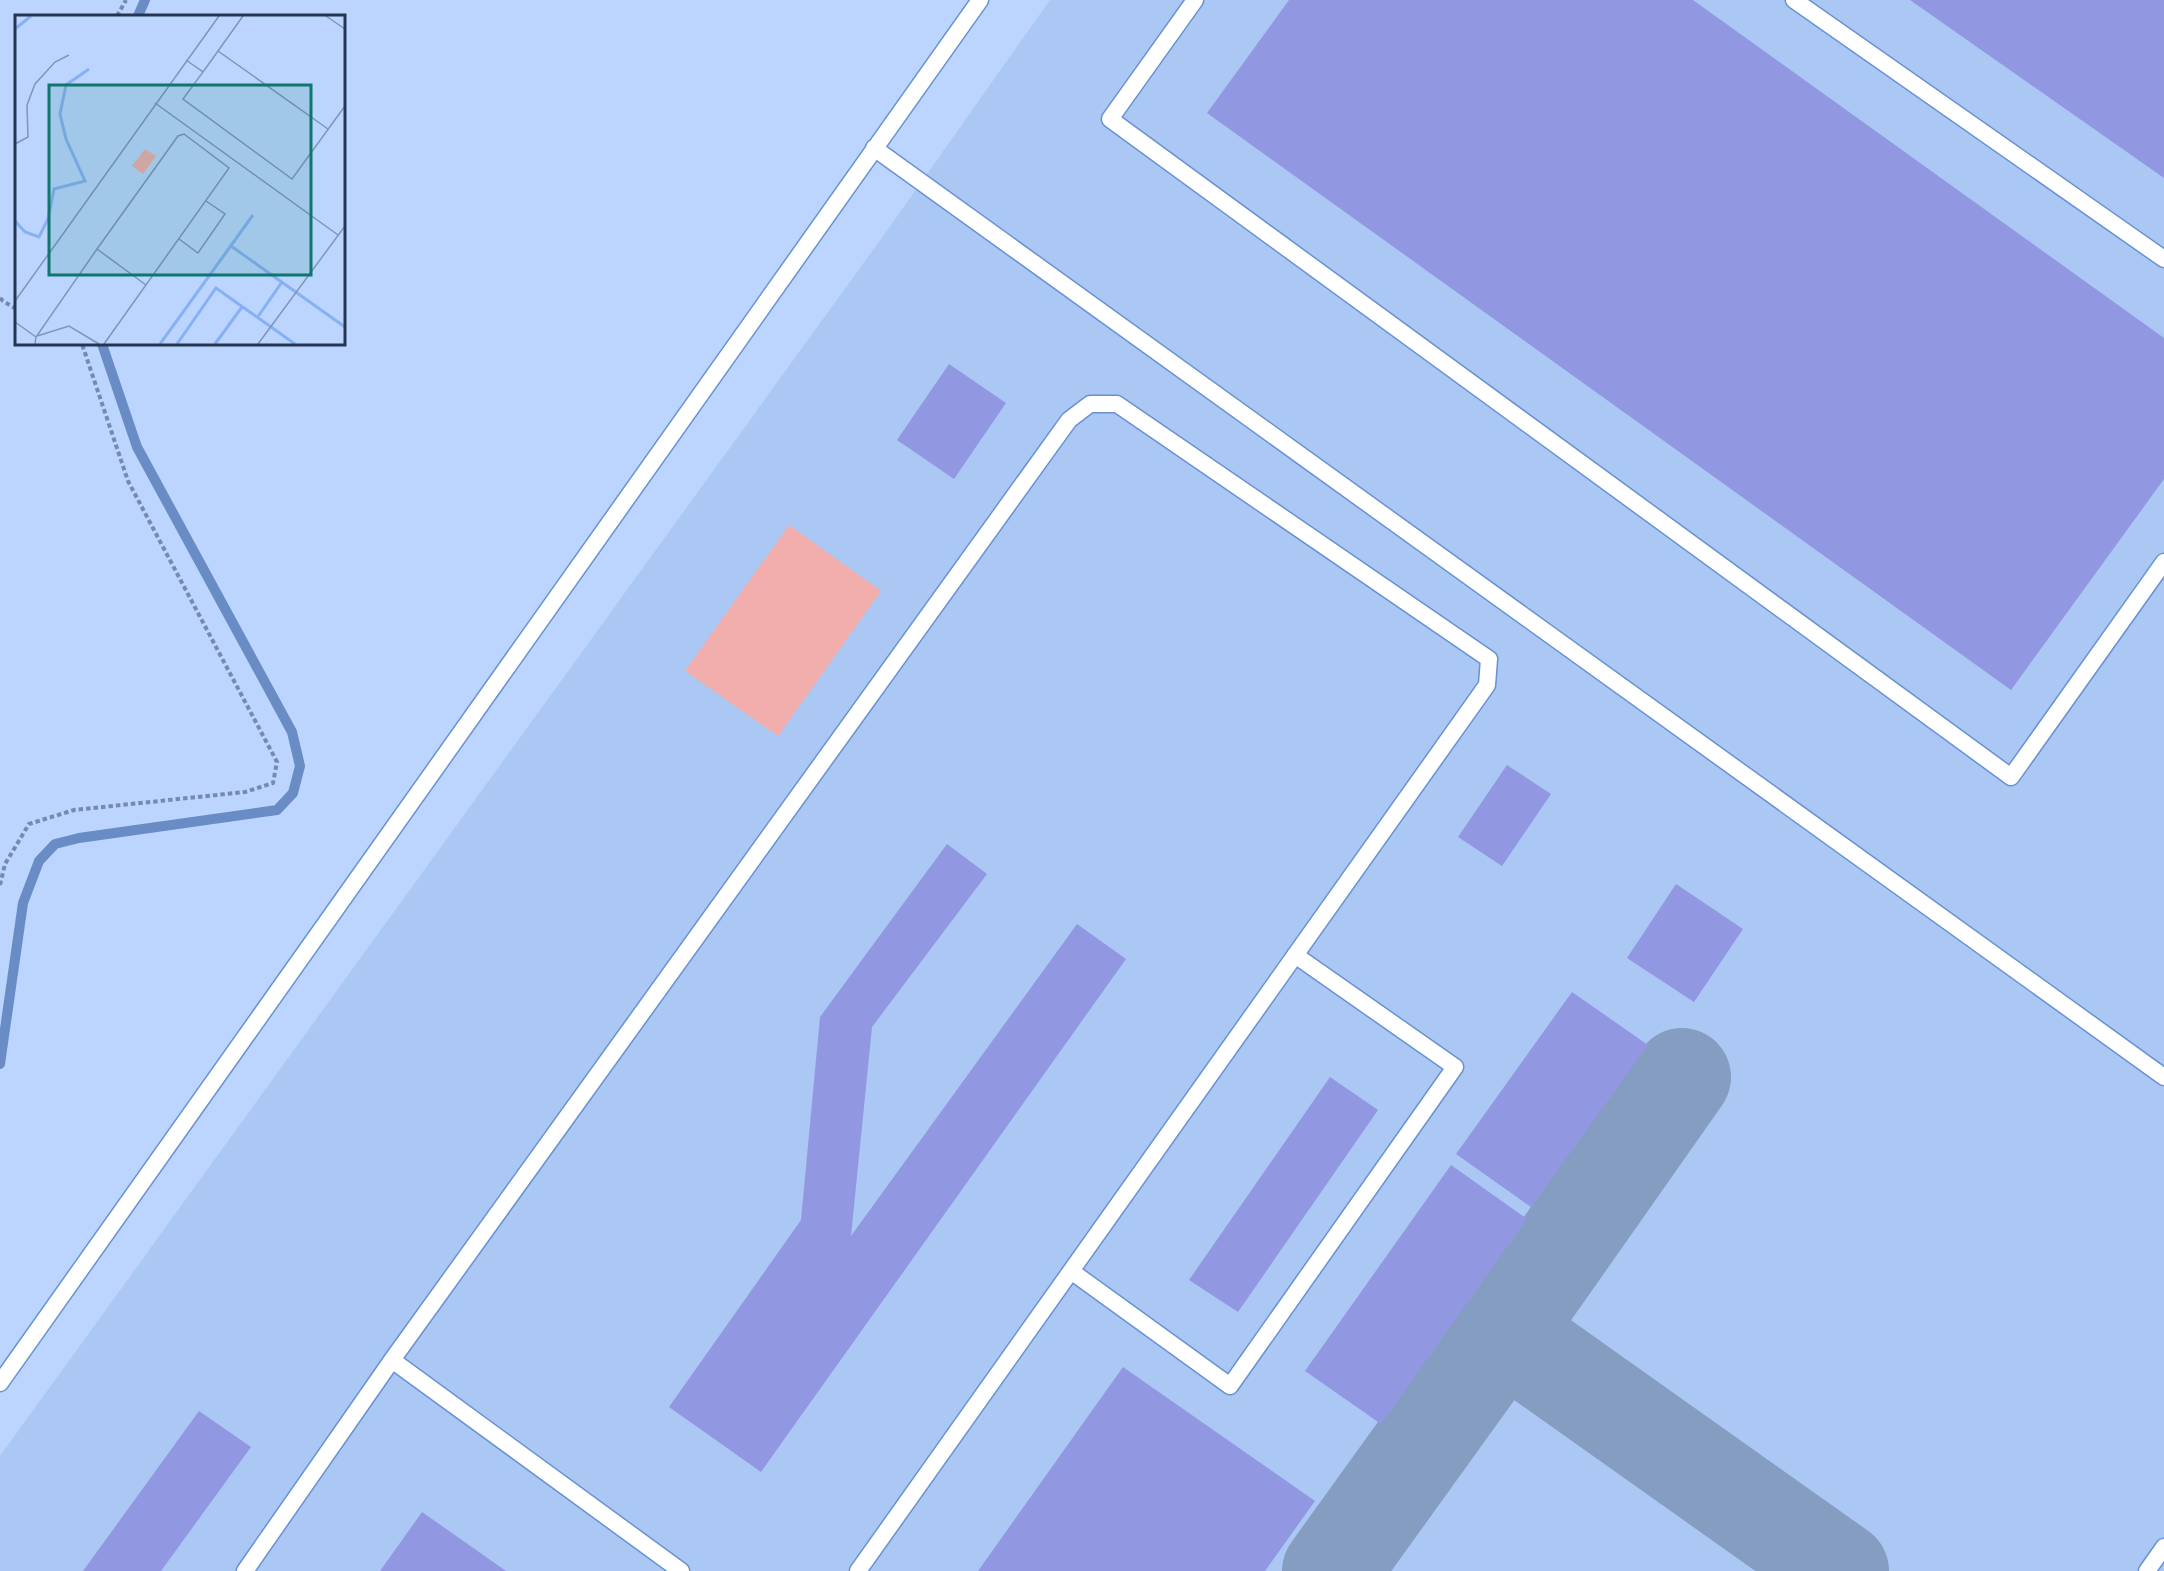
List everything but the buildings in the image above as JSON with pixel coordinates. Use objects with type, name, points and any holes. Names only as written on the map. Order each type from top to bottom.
[{"type":"lane","points":[[0,1383],[980,0]]},
{"type":"lane","points":[[1195,0],[1110,119],[2011,777],[2164,562]]},
{"type":"lane","points":[[1794,0],[2164,259]]},
{"type":"lane","points":[[874,148],[2164,1077]]},
{"type":"lane","points":[[245,1571],[392,1360],[1069,420],[1090,404],[1117,404],[1489,659],[1487,685],[858,1571]]},
{"type":"lane","points":[[1071,1271],[1230,1386],[1455,1067],[1295,955]]},
{"type":"lane","points":[[392,1360],[681,1571]]},
{"type":"lane","points":[[2146,1571],[2164,1547]]},
{"type":"path","points":[[118,15],[126,0]]},
{"type":"path","points":[[0,298],[15,308]]},
{"type":"path","points":[[0,885],[5,864],[29,824],[74,810],[244,792],[273,783],[277,762],[128,481],[82,345]]},
{"type":"shaded area","points":[[1050,0],[2164,0],[2164,1571],[0,1571],[0,1456],[886,232]]},
{"type":"shaded area","points":[[789,525],[881,591],[778,736],[685,671]]},
{"type":"waterway","points":[[138,15],[145,0]]},
{"type":"waterway","points":[[0,1064],[23,903],[39,861],[55,844],[79,838],[277,810],[293,793],[300,766],[292,732],[137,447],[102,345]]},
{"type":"taxiway","points":[[1331,1571],[1682,1077]]},
{"type":"taxiway","points":[[1503,1332],[1840,1571]]}]
